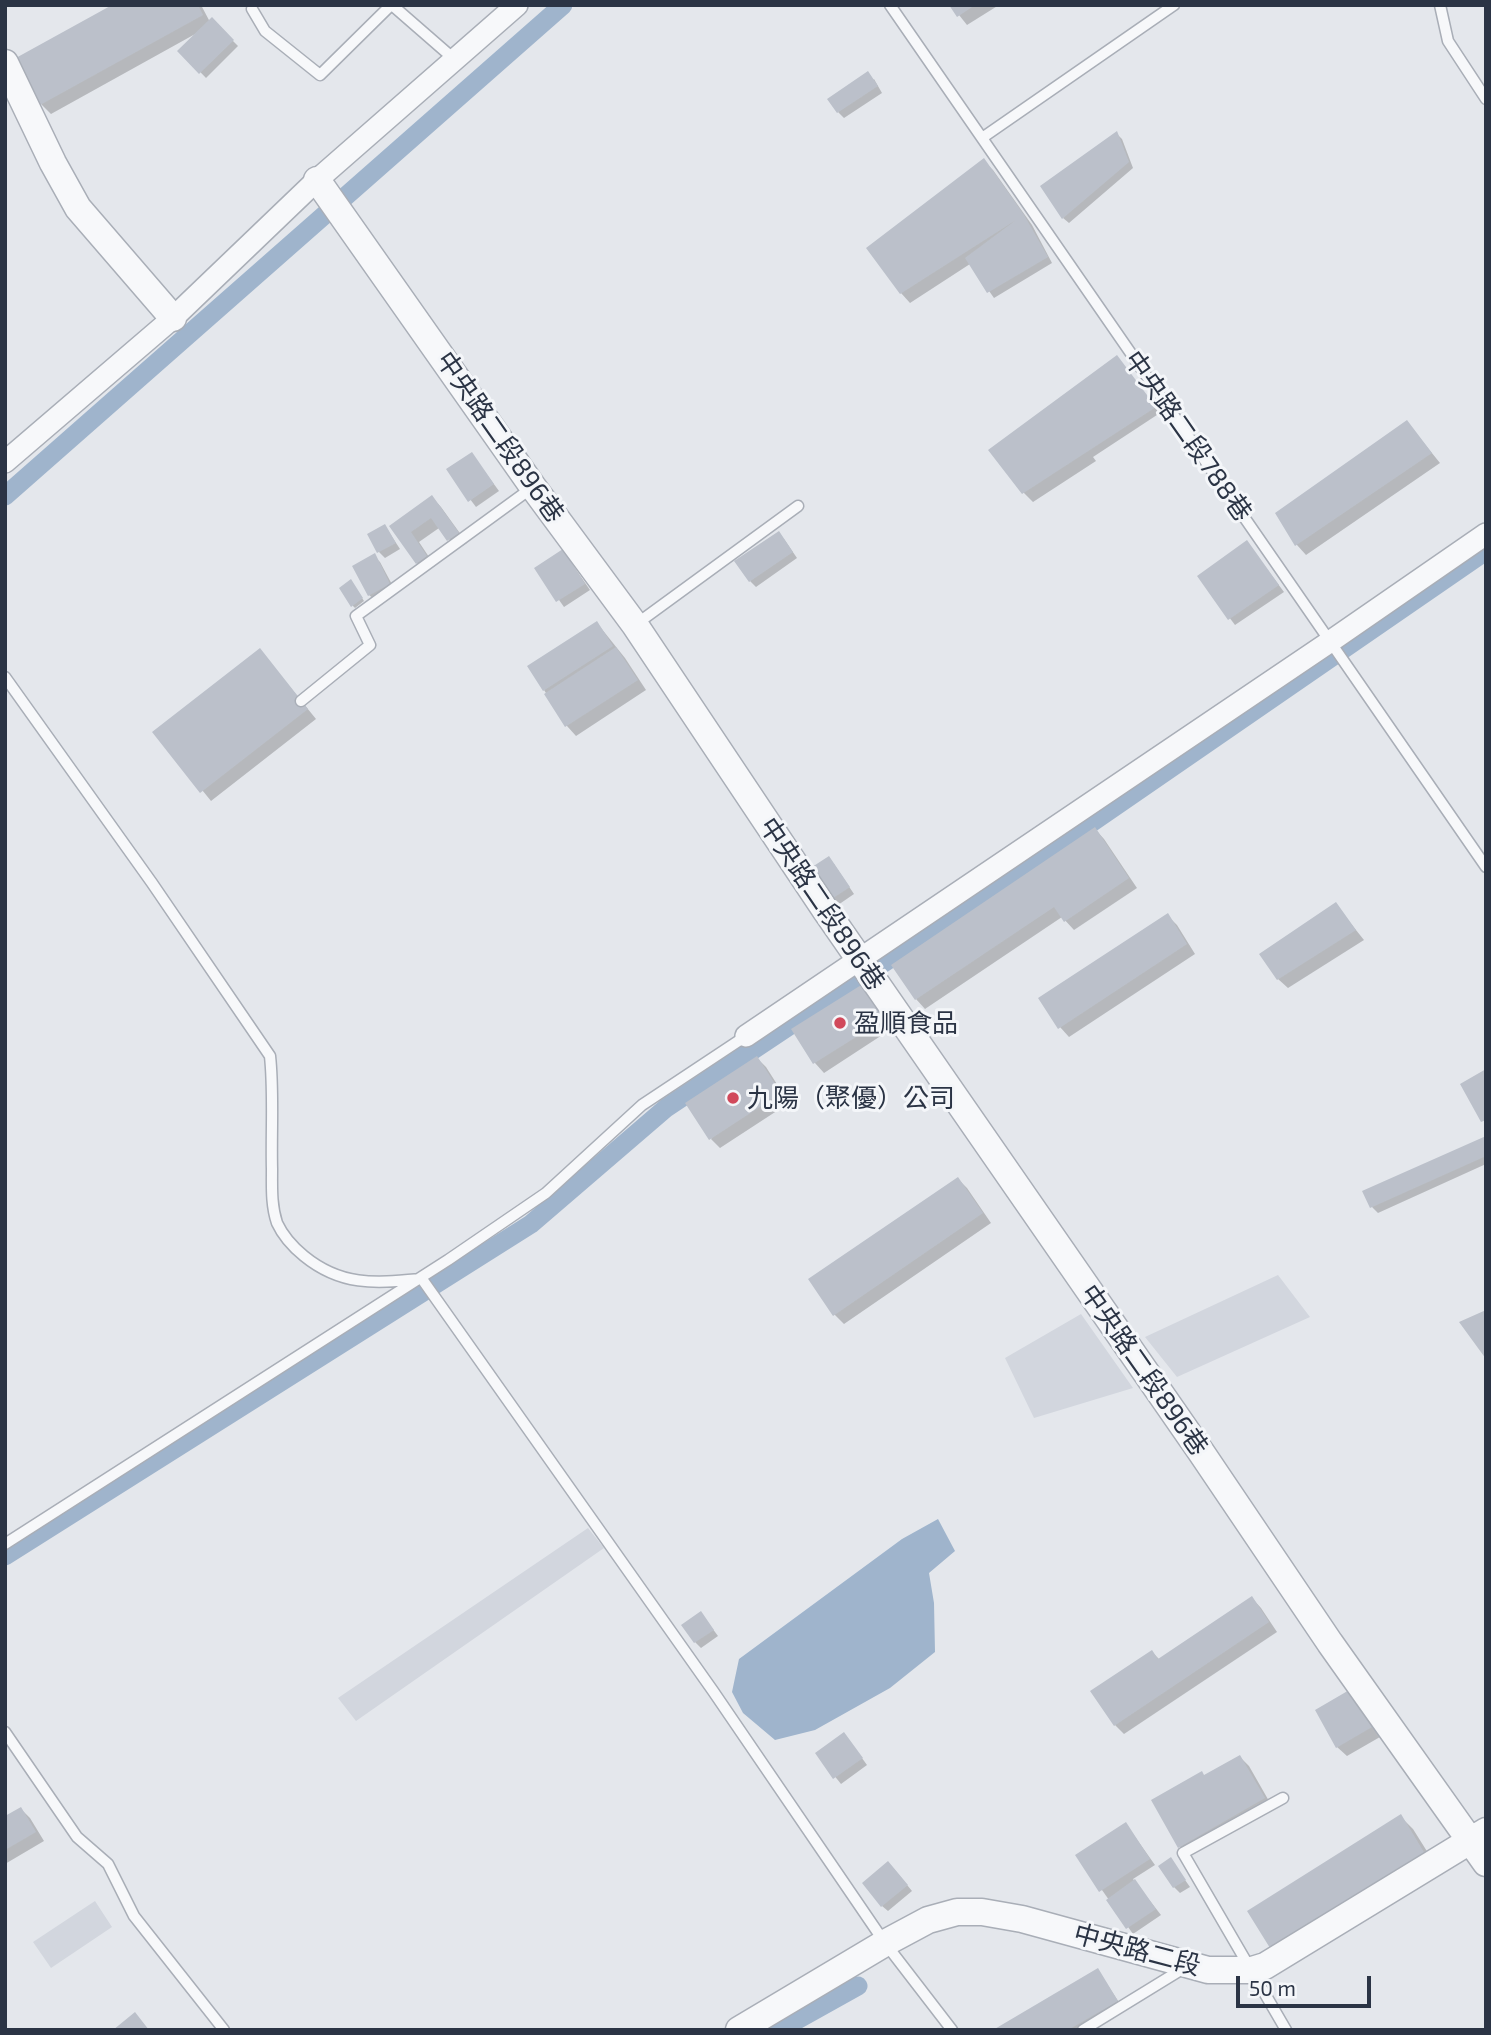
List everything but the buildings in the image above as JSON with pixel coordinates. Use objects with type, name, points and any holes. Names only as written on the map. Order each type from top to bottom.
[{"type":"street","points":[[5,462],[173,318],[317,180],[517,5]]},
{"type":"street","points":[[5,63],[78,208],[173,318]]},
{"type":"street","name":"中央路二段896巷","points":[[317,180],[533,486],[635,625],[859,958],[1330,1643],[1478,1836],[1486,1863]]},
{"type":"street","points":[[746,1036],[1486,534]]},
{"type":"street","name":"中央路二段","points":[[739,2030],[885,1943],[928,1920],[957,1912],[982,1912],[1022,1919],[1208,1969],[1252,1970],[1265,1966],[1478,1836]]},
{"type":"lane","points":[[252,9],[265,32],[320,75],[391,5],[454,59]]},
{"type":"lane","name":"中央路二段788巷","points":[[890,5],[1486,867]]},
{"type":"lane","points":[[982,138],[1174,5]]},
{"type":"lane","points":[[1440,5],[1448,41],[1486,99]]},
{"type":"lane","points":[[301,701],[370,645],[356,616],[533,486]]},
{"type":"lane","points":[[635,625],[798,506]]},
{"type":"lane","points":[[5,677],[152,883],[270,1056],[273,1078],[272,1204],[278,1224],[292,1247],[314,1265],[335,1276],[355,1281],[378,1283],[422,1279]]},
{"type":"lane","points":[[5,1544],[422,1279],[546,1193],[642,1105],[746,1036]]},
{"type":"lane","points":[[422,1279],[713,1691],[885,1943],[953,2030]]},
{"type":"lane","points":[[5,1732],[77,1837],[108,1864],[134,1916],[224,2030]]},
{"type":"lane","points":[[1283,1798],[1183,1853],[1286,2030]]},
{"type":"lane","points":[[1083,2030],[1189,1965]]},
{"type":"shaded area","points":[[1278,1275],[1310,1317],[1177,1377],[1145,1337]]},
{"type":"shaded area","points":[[1081,1314],[1133,1388],[1034,1418],[1005,1358]]},
{"type":"shaded area","points":[[588,1528],[604,1548],[356,1721],[338,1698]]},
{"type":"shaded area","points":[[95,1901],[112,1927],[51,1968],[33,1942]]},
{"type":"water","points":[[938,1519],[955,1551],[929,1573],[934,1603],[935,1652],[890,1688],[815,1730],[775,1740],[743,1713],[732,1692],[739,1659],[902,1539]]},
{"type":"waterway","points":[[5,496],[563,5]]},
{"type":"waterway","points":[[5,1556],[531,1224],[666,1108],[1017,874],[1486,551]]},
{"type":"waterway","points":[[779,2030],[858,1986]]},
{"type":"place","name":"盈順食品","points":[[840,1023]]},
{"type":"place","name":"九陽（聚優）公司","points":[[733,1098]]}]
